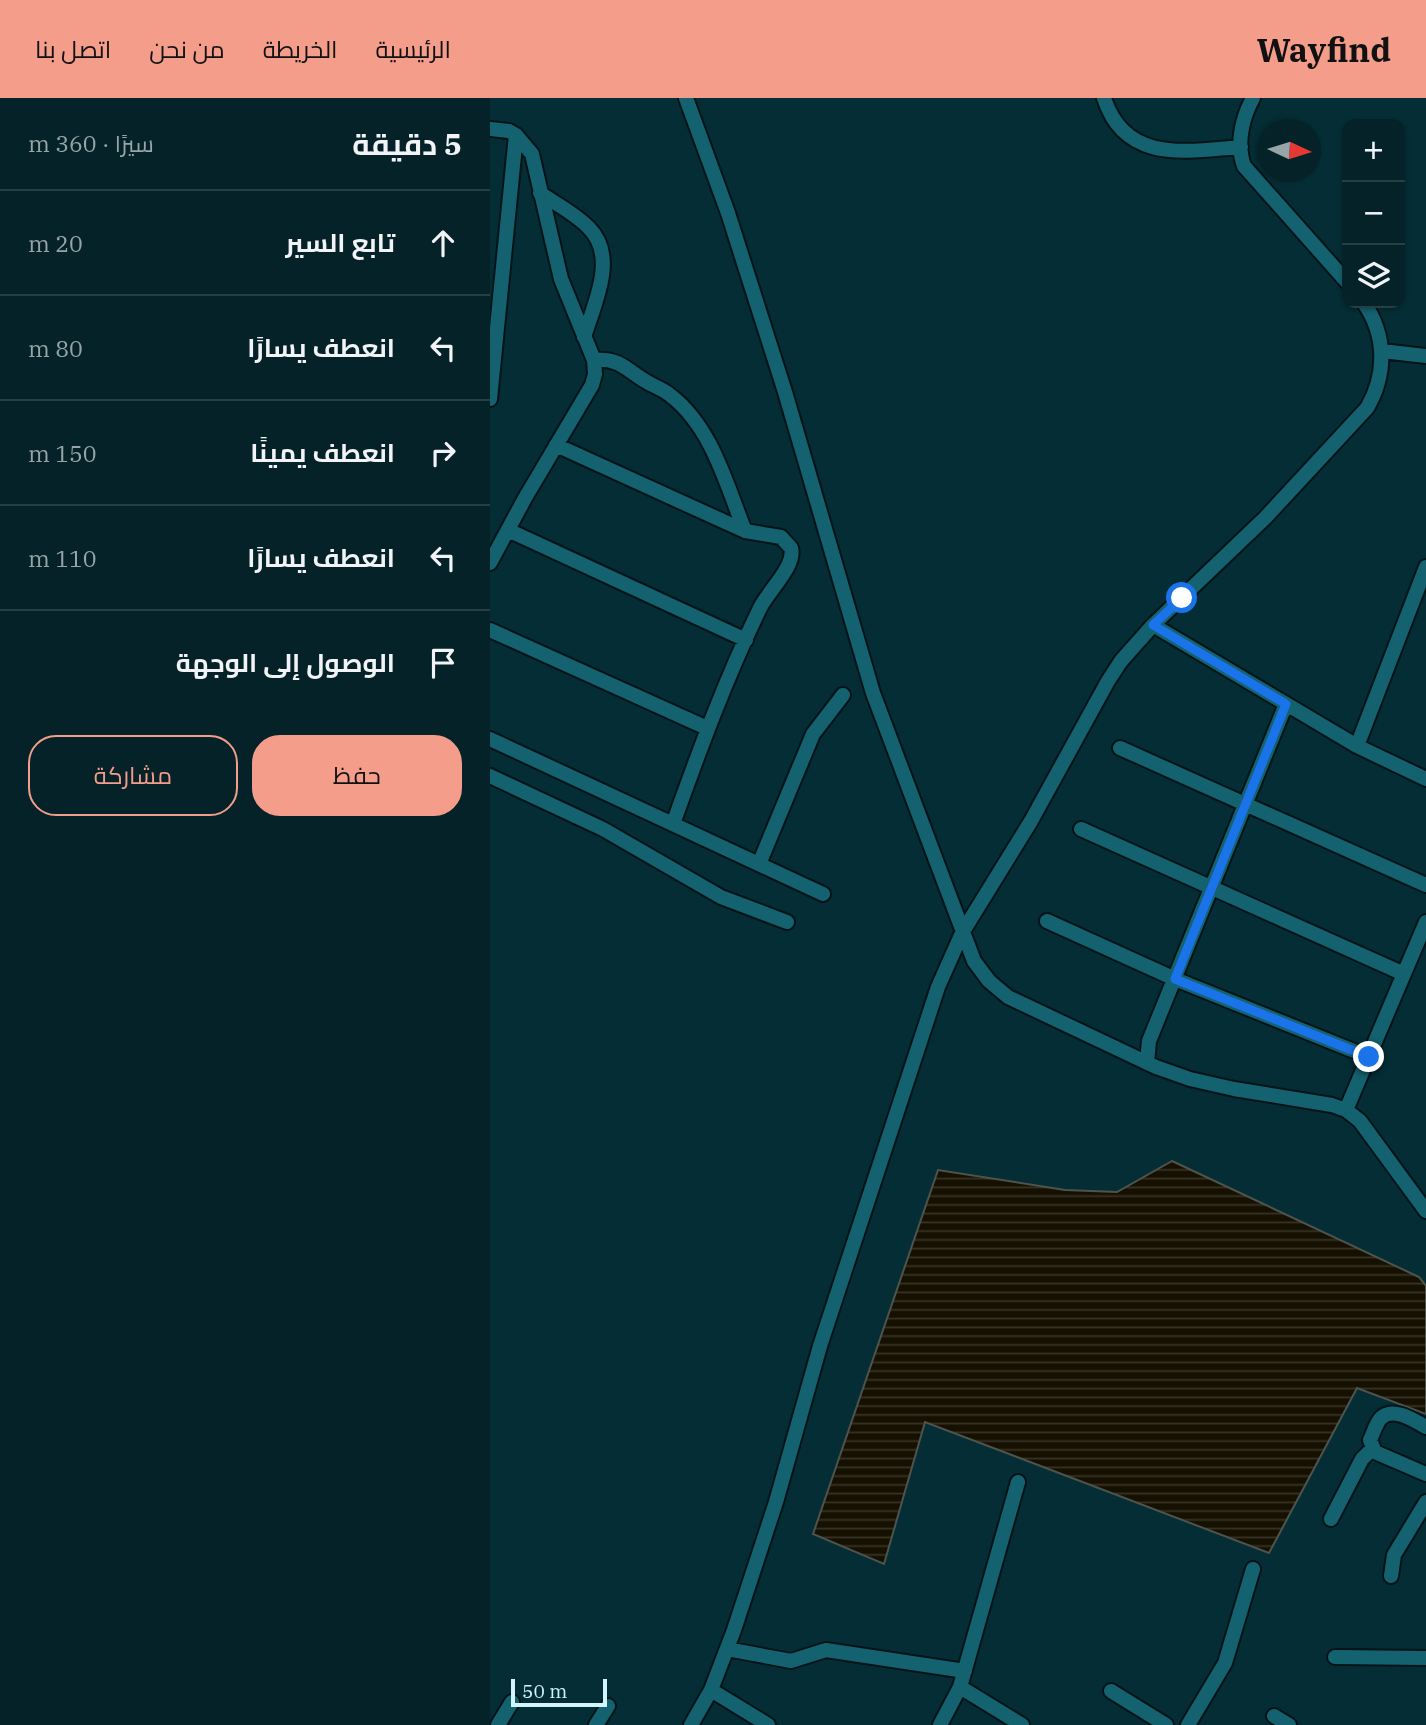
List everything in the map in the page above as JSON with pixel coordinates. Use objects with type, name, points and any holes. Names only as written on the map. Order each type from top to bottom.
[{"type":"street","points":[[686,98],[728,213],[781,379],[873,693],[967,947],[981,971],[1008,997],[1168,1072],[1212,1085],[1332,1105],[1346,1110],[1360,1121],[1426,1211]]},
{"type":"street","points":[[1104,98],[1111,114],[1123,130],[1152,148],[1174,152],[1241,147]]},
{"type":"street","points":[[1253,98],[1243,125],[1241,159],[1248,173],[1342,276]]},
{"type":"street","points":[[490,129],[509,131],[516,135],[532,154],[561,279],[594,360],[595,374],[592,385],[490,563]]},
{"type":"street","points":[[490,399],[516,135]]},
{"type":"street","points":[[540,193],[587,225],[602,251],[602,275],[584,337]]},
{"type":"street","points":[[691,1725],[711,1690],[727,1649],[776,1502],[820,1346],[938,987],[962,933],[1031,821],[1108,681],[1129,652],[1153,625],[1265,518],[1359,418],[1378,387],[1382,351],[1376,326],[1367,308]]},
{"type":"street","points":[[1382,351],[1426,356]]},
{"type":"street","points":[[594,360],[611,361],[627,367],[671,396],[693,416],[709,442],[744,531]]},
{"type":"street","points":[[556,445],[744,531],[780,537],[789,544],[793,553],[791,564],[762,603],[708,728],[673,824]]},
{"type":"street","points":[[508,530],[746,640]]},
{"type":"street","points":[[1357,746],[1426,567]]},
{"type":"street","points":[[1153,625],[1357,746],[1426,779]]},
{"type":"street","points":[[490,630],[708,728]]},
{"type":"street","points":[[759,864],[813,734],[843,695]]},
{"type":"street","points":[[1147,1063],[1149,1041],[1286,704]]},
{"type":"street","points":[[490,738],[823,894]]},
{"type":"street","points":[[1120,748],[1426,885]]},
{"type":"street","points":[[490,776],[603,829],[721,897],[787,922]]},
{"type":"street","points":[[1081,829],[1404,974]]},
{"type":"street","points":[[1048,921],[1175,979],[1369,1057]]},
{"type":"street","points":[[1346,1110],[1404,974],[1421,947],[1426,922]]},
{"type":"street","points":[[1426,1427],[1401,1415],[1385,1416],[1381,1418],[1370,1440],[1375,1452],[1426,1474]]},
{"type":"street","points":[[1331,1519],[1362,1459],[1372,1449]]},
{"type":"street","points":[[940,1725],[960,1687],[1018,1482]]},
{"type":"street","points":[[1391,1576],[1394,1555],[1426,1502]]},
{"type":"street","points":[[1188,1725],[1225,1662],[1253,1569]]},
{"type":"street","points":[[727,1649],[791,1661],[826,1650],[965,1671]]},
{"type":"street","points":[[1335,1657],[1426,1658]]},
{"type":"street","points":[[960,1687],[1022,1725]]},
{"type":"street","points":[[711,1690],[768,1725]]},
{"type":"street","points":[[1111,1691],[1166,1725]]},
{"type":"street","points":[[498,1725],[512,1702]]},
{"type":"street","points":[[596,1725],[608,1706]]},
{"type":"street","points":[[1274,1716],[1289,1725]]},
{"type":"shaded area","points":[[1172,1161],[1419,1277],[1426,1286],[1426,1414],[1357,1388],[1269,1553],[925,1422],[884,1564],[813,1534],[938,1170],[1065,1190],[1117,1192]]},
{"type":"route","points":[[1182,598],[1153,625],[1286,704],[1175,979],[1369,1057]]}]
